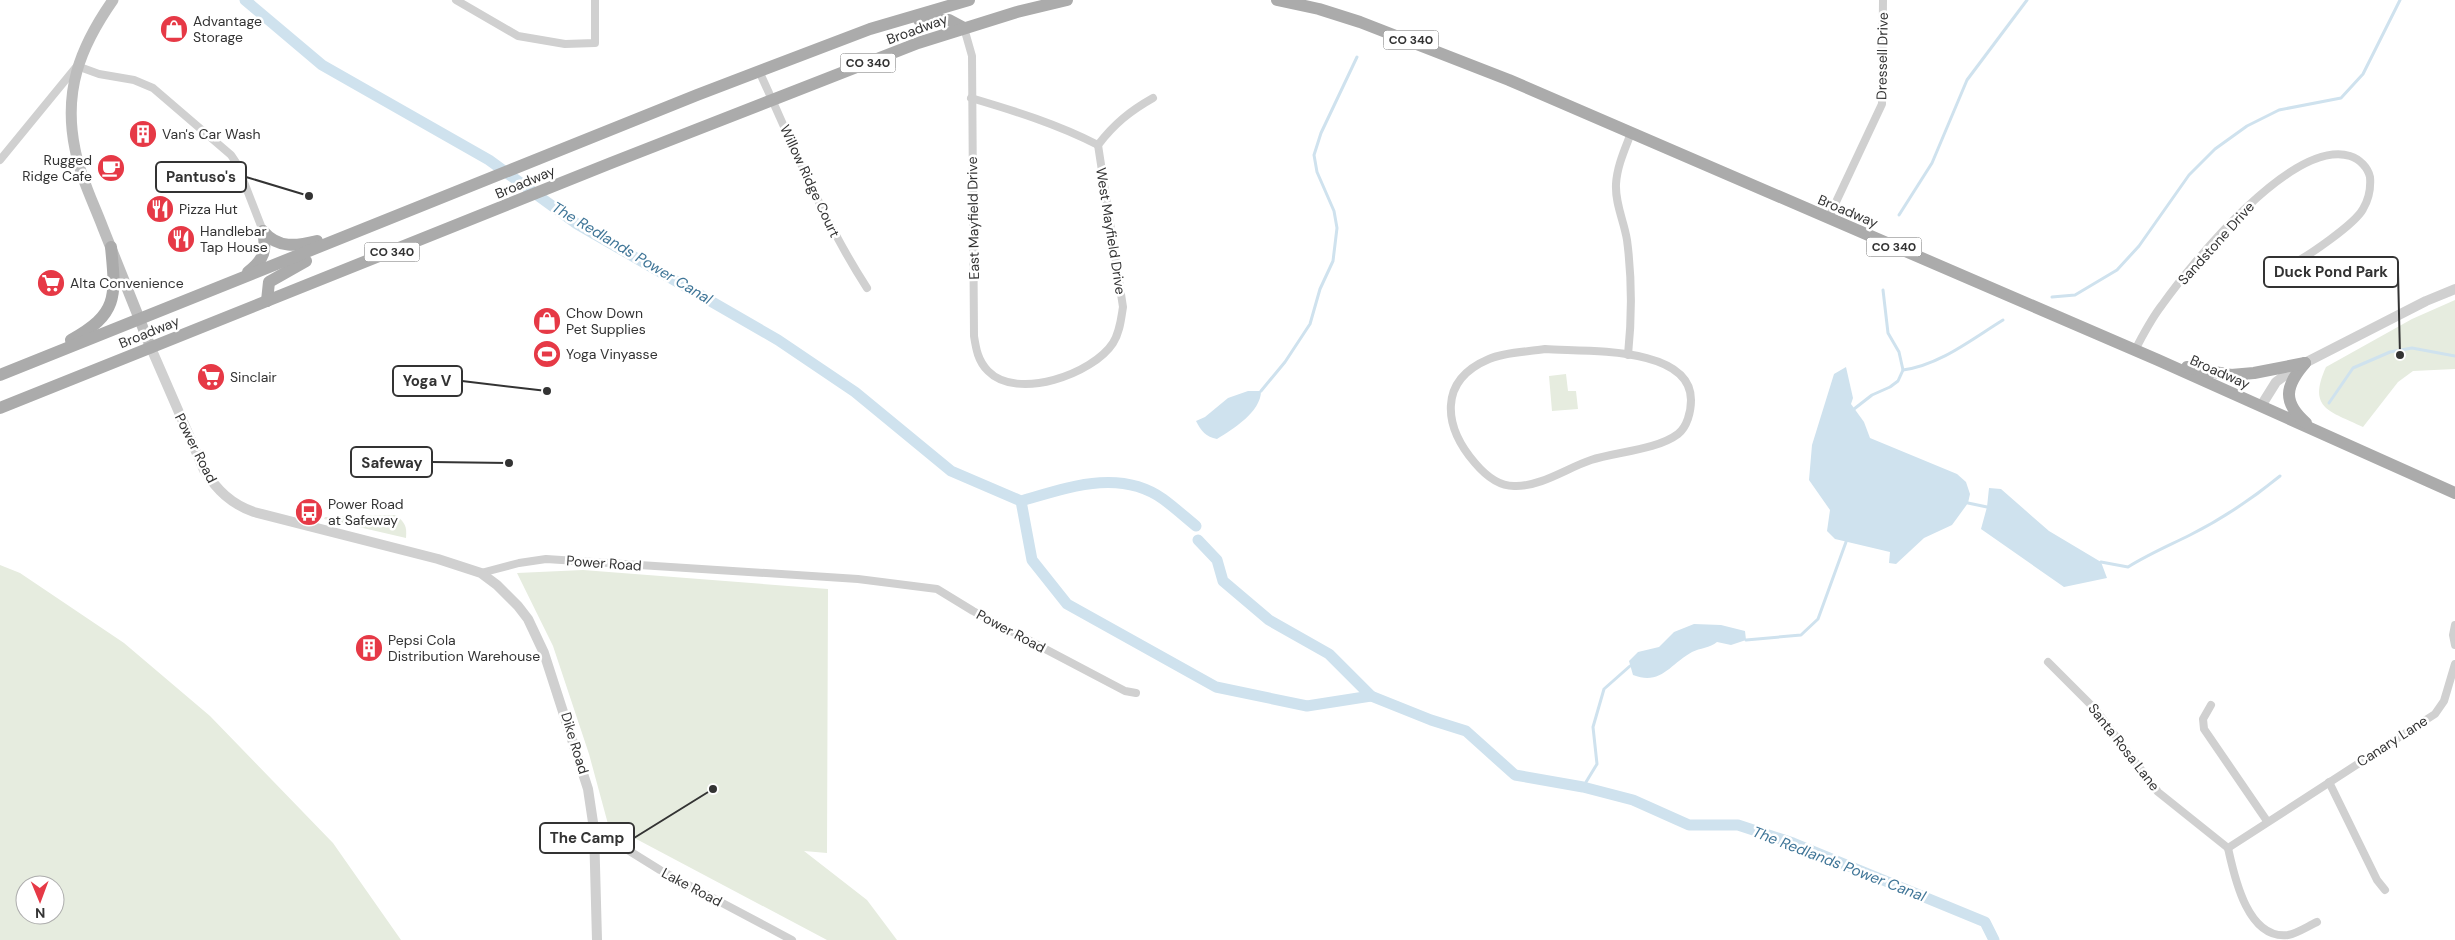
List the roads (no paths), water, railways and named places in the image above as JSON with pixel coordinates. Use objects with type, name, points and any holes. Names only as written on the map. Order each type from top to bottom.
[{"type":"main road","points":[[114,0],[89,37],[77,66],[72,99],[75,150],[151,348]]},
{"type":"main road","name":"Broadway","points":[[0,375],[491,180],[759,71],[854,35],[969,0]]},
{"type":"main road","name":"Broadway","points":[[0,408],[918,43],[1042,5],[1067,0]]},
{"type":"main road","name":"Broadway","points":[[1277,0],[1335,14],[1423,45],[2135,350],[2455,493]]},
{"type":"main road","points":[[854,35],[929,18],[949,20],[964,28]]},
{"type":"main road","points":[[263,231],[269,238],[280,244],[294,246],[379,224]]},
{"type":"main road","points":[[267,301],[267,287],[274,277],[379,224]]},
{"type":"main road","points":[[220,287],[258,264],[265,250],[263,231]]},
{"type":"main road","points":[[30,363],[91,328],[106,314],[110,306],[114,286],[111,247]]},
{"type":"main road","points":[[2158,360],[2230,374],[2254,373],[2305,363]]},
{"type":"main road","points":[[2305,363],[2291,382],[2290,402],[2297,415],[2321,433]]},
{"type":"street","points":[[456,0],[518,36],[565,44],[595,43],[595,0]]},
{"type":"street","name":"Dressell Drive","points":[[1828,219],[1882,104],[1883,0]]},
{"type":"street","name":"East Mayfield Drive","points":[[964,28],[972,56],[974,336],[977,355],[988,371],[1001,380],[1019,384]]},
{"type":"street","points":[[0,160],[77,66],[100,74],[144,83],[220,144],[237,164],[263,231]]},
{"type":"street","name":"Willow Ridge Court","points":[[759,71],[806,175],[845,254],[867,288]]},
{"type":"street","points":[[972,98],[1060,127],[1098,145],[1110,129],[1130,111],[1153,98]]},
{"type":"street","points":[[1628,354],[1632,319],[1629,258],[1627,238],[1617,202],[1616,184],[1630,133]]},
{"type":"street","name":"West Mayfield Drive","points":[[1019,384],[1045,384],[1078,370],[1104,354],[1114,342],[1120,326],[1123,307],[1098,145]]},
{"type":"street","name":"Sandstone Drive","points":[[2135,350],[2161,305],[2250,203],[2303,163],[2333,155],[2351,156],[2362,163],[2369,173],[2371,186],[2369,197],[2356,219],[2292,264],[2270,271]]},
{"type":"street","points":[[2261,406],[2276,382],[2305,363],[2426,301],[2455,289]]},
{"type":"street","name":"Power Road","points":[[151,348],[204,470],[216,488],[232,501],[254,512],[438,559],[481,573],[519,562],[562,560],[852,578],[937,589],[958,600],[973,611],[1125,691],[1136,693]]},
{"type":"street","points":[[1544,349],[1628,354],[1662,361],[1680,372],[1685,379],[1691,394],[1691,413],[1678,434],[1660,443],[1591,460],[1534,483],[1517,486],[1499,485],[1481,470],[1457,441],[1451,416],[1453,392],[1468,370],[1490,358],[1544,349]]},
{"type":"street","name":"Dike Road","points":[[481,573],[497,585],[518,606],[536,634],[556,684],[583,767],[594,829],[597,940]]},
{"type":"street","points":[[2455,625],[2453,635],[2455,645]]},
{"type":"street","name":"Santa Rosa Lane","points":[[2048,662],[2095,710],[2158,792],[2228,848]]},
{"type":"street","name":"Canary Lane","points":[[2228,848],[2435,714],[2444,701],[2455,664]]},
{"type":"street","points":[[2211,705],[2203,719],[2204,729],[2268,821]]},
{"type":"street","points":[[2329,782],[2377,880],[2385,890]]},
{"type":"street","name":"Lake Road","points":[[594,829],[660,870],[792,940]]},
{"type":"street","points":[[2228,848],[2241,900],[2259,928],[2280,936],[2288,935],[2317,922]]},
{"type":"water","points":[[1846,367],[1853,398],[1851,404],[1864,422],[1870,438],[1957,474],[1966,482],[1970,494],[1968,503],[1952,525],[1924,538],[1896,564],[1889,563],[1890,552],[1835,539],[1827,531],[1830,510],[1809,480],[1812,445],[1834,374]]},
{"type":"water","points":[[1248,391],[1261,391],[1260,399],[1256,406],[1245,419],[1217,439],[1210,437],[1202,431],[1196,421],[1205,417],[1228,398]]},
{"type":"water","points":[[1989,488],[2001,489],[2049,531],[2101,562],[2107,578],[2064,587],[1981,529],[1987,507]]},
{"type":"water","points":[[1694,624],[1721,625],[1745,631],[1746,640],[1731,645],[1717,642],[1692,652],[1658,676],[1643,678],[1633,675],[1629,661],[1638,652],[1659,647],[1674,632]]},
{"type":"waterway","name":"The Redlands Power Canal","points":[[245,0],[322,65],[489,160],[577,224],[778,340],[855,392],[951,471],[1021,501],[1093,483],[1129,484],[1163,499],[1196,526]]},
{"type":"waterway","points":[[1899,215],[1932,163],[1967,80],[2027,0]]},
{"type":"waterway","points":[[2052,297],[2075,295],[2117,270],[2139,246],[2189,175],[2215,149],[2247,126],[2279,110],[2341,98],[2363,74],[2400,0]]},
{"type":"waterway","points":[[1261,391],[1285,362],[1310,324],[1320,289],[1333,261],[1337,228],[1334,211],[1317,172],[1314,155],[1321,133],[1357,57]]},
{"type":"waterway","points":[[1854,409],[1872,395],[1898,381],[1903,370],[1899,352],[1888,333],[1883,290]]},
{"type":"waterway","points":[[1903,370],[1930,363],[1943,357],[2003,320]]},
{"type":"waterway","points":[[2329,403],[2353,368],[2390,352],[2412,348],[2455,356]]},
{"type":"waterway","points":[[2101,562],[2128,567],[2214,522],[2280,476]]},
{"type":"waterway","name":"The Redlands Power Canal","points":[[1021,501],[1032,560],[1067,604],[1216,687],[1307,706],[1371,696],[1431,720],[1466,731],[1515,775],[1583,787],[1633,800],[1689,825],[1738,825],[1793,843],[1985,922],[1994,940]]},
{"type":"waterway","points":[[1968,503],[1987,507]]},
{"type":"waterway","name":"The Redlands Power Canal","points":[[1198,540],[1217,560],[1223,581],[1269,620],[1329,654],[1371,696]]},
{"type":"waterway","points":[[1746,640],[1801,635],[1818,619],[1846,542]]},
{"type":"waterway","points":[[1583,787],[1597,764],[1593,727],[1604,689],[1630,666]]},
{"type":"place","name":"Advantage Storage","points":[[174,29]]},
{"type":"place","name":"Van's Car Wash","points":[[143,134]]},
{"type":"place","name":"Rugged Ridge Cafe","points":[[111,168]]},
{"type":"place","name":"Pantuso's","points":[[309,196]]},
{"type":"place","name":"Pizza Hut","points":[[160,209]]},
{"type":"place","name":"Handlebar Tap House","points":[[181,239]]},
{"type":"place","name":"Alta Convenience","points":[[51,283]]},
{"type":"place","name":"Chow Down Pet Supplies","points":[[547,321]]},
{"type":"place","name":"Yoga Vinyasse","points":[[547,354]]},
{"type":"place","name":"Duck Pond Park","points":[[2400,355]]},
{"type":"place","name":"Sinclair","points":[[211,377]]},
{"type":"place","name":"Yoga V","points":[[547,391]]},
{"type":"place","name":"Safeway","points":[[509,463]]},
{"type":"place","name":"Power Road at Safeway","points":[[309,512]]},
{"type":"place","name":"Pepsi Cola Distribution Warehouse","points":[[369,648]]},
{"type":"place","name":"The Camp","points":[[713,789]]}]
